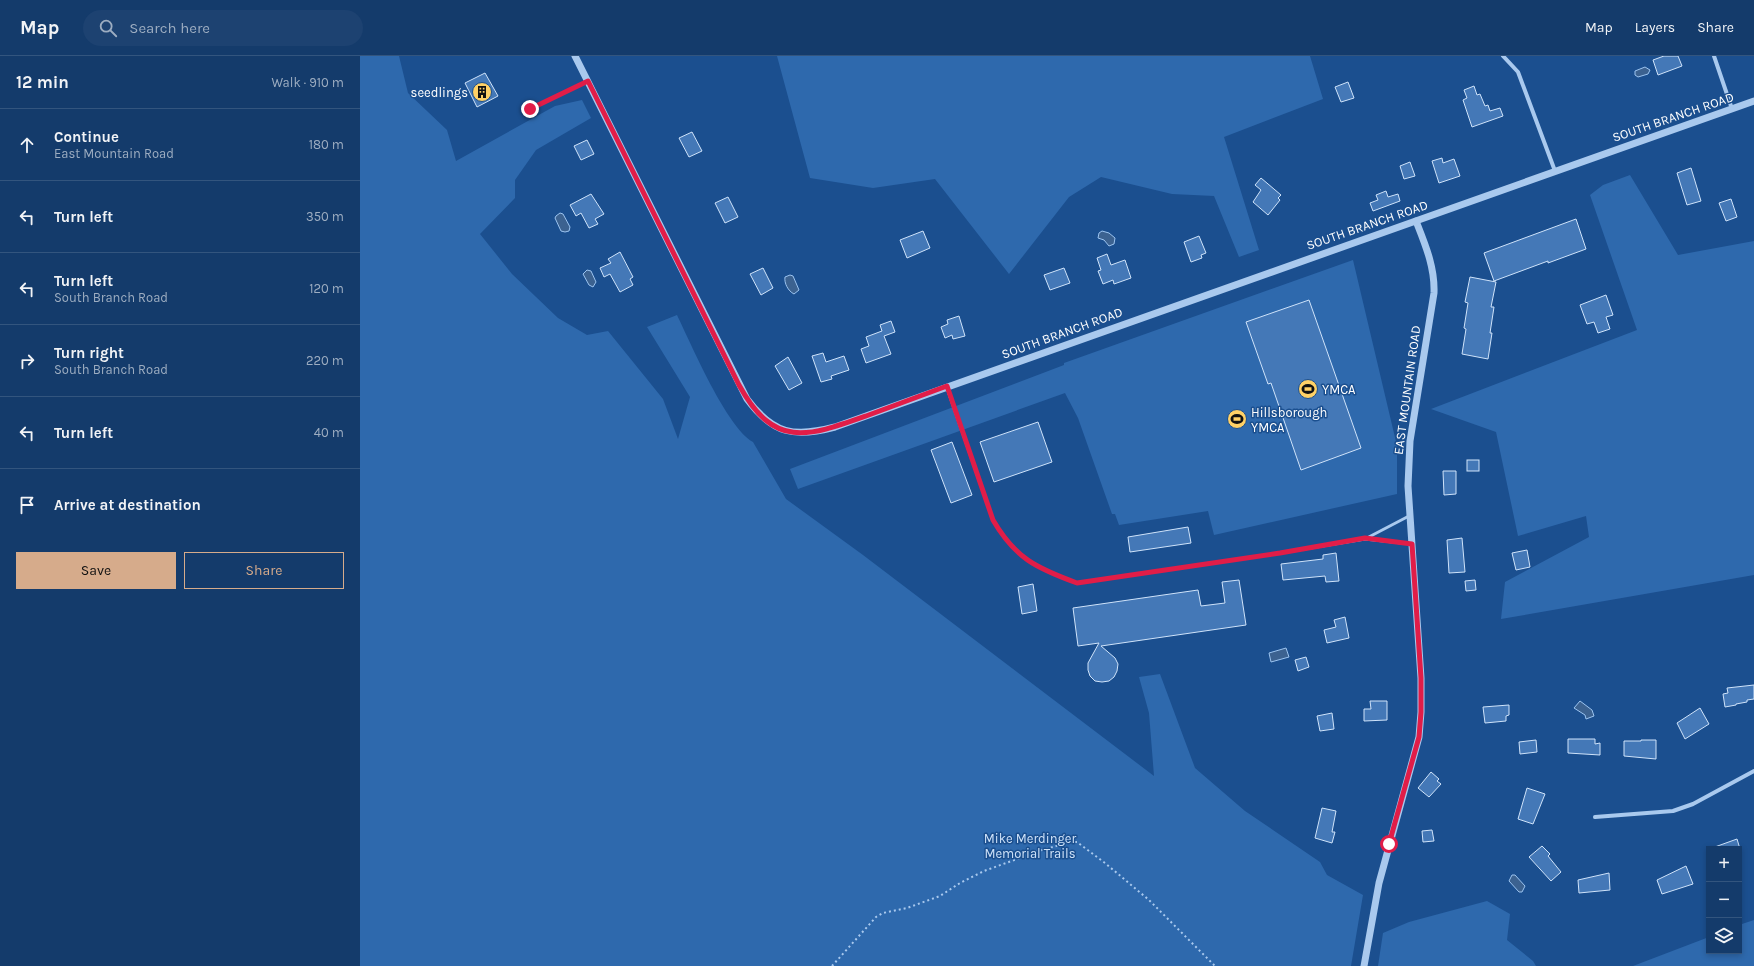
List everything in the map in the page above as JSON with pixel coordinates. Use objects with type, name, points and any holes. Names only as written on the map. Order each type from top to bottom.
[{"type":"street","name":"SOUTH BRANCH ROAD","points":[[575,56],[747,399],[763,418],[776,427],[801,434],[835,427],[1754,101]]},
{"type":"street","points":[[1503,56],[1518,72],[1555,171]]},
{"type":"street","points":[[1714,56],[1732,109]]},
{"type":"street","name":"EAST MOUNTAIN ROAD","points":[[1364,966],[1379,883],[1419,737],[1421,712],[1421,678],[1408,486],[1410,441],[1434,293],[1434,282],[1429,254],[1416,221]]},
{"type":"street","points":[[1595,817],[1673,811],[1693,804],[1754,771]]},
{"type":"lane","points":[[530,109],[588,81]]},
{"type":"lane","points":[[947,386],[993,520],[1003,538],[1018,553],[1033,564],[1077,583],[1280,553],[1365,538],[1410,516]]},
{"type":"lane","points":[[1365,538],[1412,544]]},
{"type":"path","points":[[832,966],[876,917],[883,913],[907,908],[940,896],[960,883],[984,871],[1039,851],[1070,842],[1076,842],[1126,879],[1182,931],[1215,966]]},
{"type":"green space","name":"Mike Merdinger Memorial Trails","points":[[360,56],[399,56],[408,93],[447,130],[456,161],[555,106],[582,100],[591,118],[536,150],[515,180],[515,198],[480,234],[512,274],[558,318],[587,335],[608,331],[663,399],[678,439],[690,397],[647,327],[677,315],[710,384],[721,403],[743,434],[753,442],[786,499],[863,555],[1154,776],[1149,713],[1139,677],[1160,674],[1195,768],[1245,811],[1320,862],[1327,875],[1363,895],[1351,966],[360,966]]},
{"type":"green space","points":[[777,56],[1310,56],[1323,99],[1224,137],[1259,250],[1239,257],[1214,196],[1172,194],[1101,177],[1069,197],[1009,274],[935,179],[873,188],[810,178]]},
{"type":"green space","points":[[1630,175],[1678,255],[1754,241],[1754,575],[1501,619],[1505,582],[1589,537],[1586,516],[1518,536],[1496,432],[1431,409],[1637,330],[1590,195],[1603,185]]},
{"type":"green space","name":"Hillsborough YMCA","points":[[1353,260],[1397,446],[1397,494],[1214,535],[1208,511],[1119,525],[1115,514],[1112,514],[1078,418],[1065,393],[798,489],[790,469],[1064,365],[1064,363]]},
{"type":"green space","points":[[1487,901],[1510,914],[1507,940],[1533,961],[1536,966],[1378,966],[1383,933],[1409,922]]},
{"type":"green space","points":[[1754,920],[1754,966],[1633,966],[1706,938],[1706,954],[1742,954],[1742,924]]},
{"type":"shaded area","points":[[1645,67],[1650,70],[1648,74],[1638,77],[1635,75],[1635,71]]},
{"type":"shaded area","points":[[560,213],[563,214],[570,227],[569,231],[561,231],[555,218]]},
{"type":"shaded area","points":[[1102,231],[1109,233],[1115,238],[1114,244],[1109,246],[1104,240],[1098,238],[1099,233]]},
{"type":"shaded area","points":[[587,270],[591,271],[596,282],[593,287],[589,285],[583,274]]},
{"type":"shaded area","points":[[790,275],[793,276],[799,290],[794,294],[788,289],[785,282],[785,277]]},
{"type":"shaded area","points":[[1286,648],[1289,657],[1271,662],[1269,653]]},
{"type":"shaded area","points":[[1580,701],[1592,710],[1594,716],[1586,719],[1585,715],[1574,708]]},
{"type":"shaded area","points":[[1512,875],[1515,875],[1525,886],[1522,892],[1519,892],[1509,881]]},
{"type":"building","points":[[1664,56],[1678,56],[1682,66],[1658,75],[1653,60]]},
{"type":"building","name":"seedlings","points":[[485,73],[498,96],[477,107],[465,83]]},
{"type":"building","points":[[1348,82],[1354,98],[1341,102],[1335,87]]},
{"type":"building","points":[[1474,86],[1477,95],[1480,94],[1485,106],[1488,105],[1490,111],[1500,108],[1503,116],[1472,127],[1463,100],[1467,98],[1464,90]]},
{"type":"building","points":[[692,132],[702,151],[689,157],[679,138]]},
{"type":"building","points":[[587,140],[594,154],[581,160],[574,146]]},
{"type":"building","points":[[1442,158],[1443,163],[1454,159],[1460,176],[1439,183],[1432,161]]},
{"type":"building","points":[[1410,162],[1415,176],[1404,179],[1400,166]]},
{"type":"building","points":[[1691,168],[1701,201],[1687,205],[1677,173]]},
{"type":"building","points":[[1261,178],[1281,195],[1278,198],[1280,200],[1268,215],[1253,202],[1261,190],[1255,185]]},
{"type":"building","points":[[1386,191],[1388,197],[1398,194],[1400,201],[1373,211],[1370,203],[1378,200],[1376,195]]},
{"type":"building","points":[[591,194],[604,214],[595,219],[598,224],[589,228],[581,213],[576,216],[570,205]]},
{"type":"building","points":[[728,197],[738,217],[725,223],[715,203]]},
{"type":"building","points":[[1731,199],[1737,217],[1726,221],[1719,203]]},
{"type":"building","points":[[1576,219],[1586,249],[1494,281],[1484,253]]},
{"type":"building","points":[[923,231],[930,248],[907,258],[900,240]]},
{"type":"building","points":[[1199,236],[1206,253],[1201,255],[1202,258],[1191,262],[1184,242]]},
{"type":"building","points":[[620,252],[633,277],[630,279],[633,285],[620,292],[610,274],[604,277],[600,268],[611,263],[608,259]]},
{"type":"building","points":[[1107,254],[1111,265],[1125,260],[1131,278],[1114,284],[1113,280],[1103,284],[1098,271],[1101,270],[1097,258]]},
{"type":"building","points":[[763,268],[773,288],[761,295],[750,274]]},
{"type":"building","points":[[1064,268],[1070,283],[1050,290],[1044,275]]},
{"type":"building","points":[[1470,277],[1496,282],[1491,307],[1494,307],[1488,359],[1462,354],[1468,303],[1465,302]]},
{"type":"building","points":[[1606,295],[1613,315],[1606,317],[1610,329],[1598,333],[1594,322],[1587,324],[1580,305]]},
{"type":"building","name":"YMCA","points":[[1309,300],[1361,448],[1301,470],[1271,383],[1268,384],[1246,322]]},
{"type":"building","points":[[959,316],[965,336],[953,339],[952,335],[945,338],[941,327],[948,324],[947,320]]},
{"type":"building","points":[[891,321],[895,332],[884,336],[891,354],[866,363],[861,349],[869,346],[866,337],[882,331],[880,325]]},
{"type":"building","points":[[823,353],[826,362],[844,356],[849,370],[831,376],[832,379],[821,382],[812,356]]},
{"type":"building","points":[[788,357],[802,383],[789,390],[775,366]]},
{"type":"building","points":[[1038,422],[1052,462],[994,482],[980,442]]},
{"type":"building","points":[[952,442],[972,495],[951,503],[931,450]]},
{"type":"building","points":[[1467,460],[1479,460],[1479,471],[1467,471]]},
{"type":"building","points":[[1443,471],[1456,471],[1456,494],[1444,495]]},
{"type":"building","points":[[1188,527],[1191,543],[1130,552],[1128,537]]},
{"type":"building","points":[[1462,538],[1465,572],[1449,573],[1447,540]]},
{"type":"building","points":[[1527,550],[1530,567],[1516,570],[1512,553]]},
{"type":"building","points":[[1336,553],[1339,581],[1326,582],[1325,576],[1283,580],[1281,564],[1323,559],[1323,555]]},
{"type":"building","points":[[1239,580],[1246,625],[1101,646],[1115,658],[1118,664],[1117,671],[1114,677],[1109,681],[1095,681],[1090,676],[1088,663],[1099,643],[1078,646],[1073,608],[1198,590],[1201,606],[1225,603],[1222,582]]},
{"type":"building","points":[[1475,580],[1476,590],[1466,591],[1465,581]]},
{"type":"building","points":[[1033,584],[1037,611],[1022,614],[1018,587]]},
{"type":"building","points":[[1345,617],[1349,638],[1327,643],[1324,630],[1336,627],[1334,620]]},
{"type":"building","points":[[1306,657],[1309,667],[1298,671],[1295,660]]},
{"type":"building","points":[[1754,685],[1754,699],[1725,707],[1723,694],[1728,693],[1727,688]]},
{"type":"building","points":[[1370,701],[1387,701],[1387,720],[1364,721],[1364,709],[1371,709]]},
{"type":"building","points":[[1509,705],[1509,715],[1506,716],[1506,721],[1485,723],[1483,707]]},
{"type":"building","points":[[1700,708],[1709,724],[1685,739],[1677,723]]},
{"type":"building","points":[[1332,713],[1334,729],[1320,731],[1317,716]]},
{"type":"building","points":[[1568,739],[1595,739],[1595,744],[1600,743],[1600,755],[1568,753]]},
{"type":"building","points":[[1536,740],[1537,752],[1520,754],[1519,742]]},
{"type":"building","points":[[1656,740],[1656,759],[1624,756],[1624,741]]},
{"type":"building","points":[[1431,772],[1439,779],[1437,781],[1441,784],[1429,797],[1418,788]]},
{"type":"building","points":[[1527,788],[1545,794],[1533,824],[1518,819]]},
{"type":"building","points":[[1322,808],[1336,811],[1332,832],[1335,832],[1332,843],[1315,838]]},
{"type":"building","points":[[1432,830],[1434,841],[1423,842],[1422,831]]},
{"type":"building","points":[[1737,839],[1739,846],[1718,846]]},
{"type":"building","points":[[1542,846],[1550,854],[1548,856],[1561,872],[1551,881],[1529,857]]},
{"type":"building","points":[[1686,866],[1693,884],[1662,894],[1657,880]]},
{"type":"building","points":[[1609,873],[1610,890],[1579,893],[1578,880]]},
{"type":"place","name":"seedlings","points":[[482,92]]},
{"type":"place","name":"YMCA","points":[[1308,389]]},
{"type":"place","name":"Hillsborough YMCA","points":[[1237,419]]},
{"type":"route","points":[[530,109],[588,81],[718,340],[739,385],[755,410],[776,427],[801,434],[835,427],[947,386],[993,520],[1003,538],[1018,553],[1033,564],[1077,583],[1280,553],[1365,538],[1412,544],[1421,678],[1421,712],[1419,737],[1389,844]]}]
